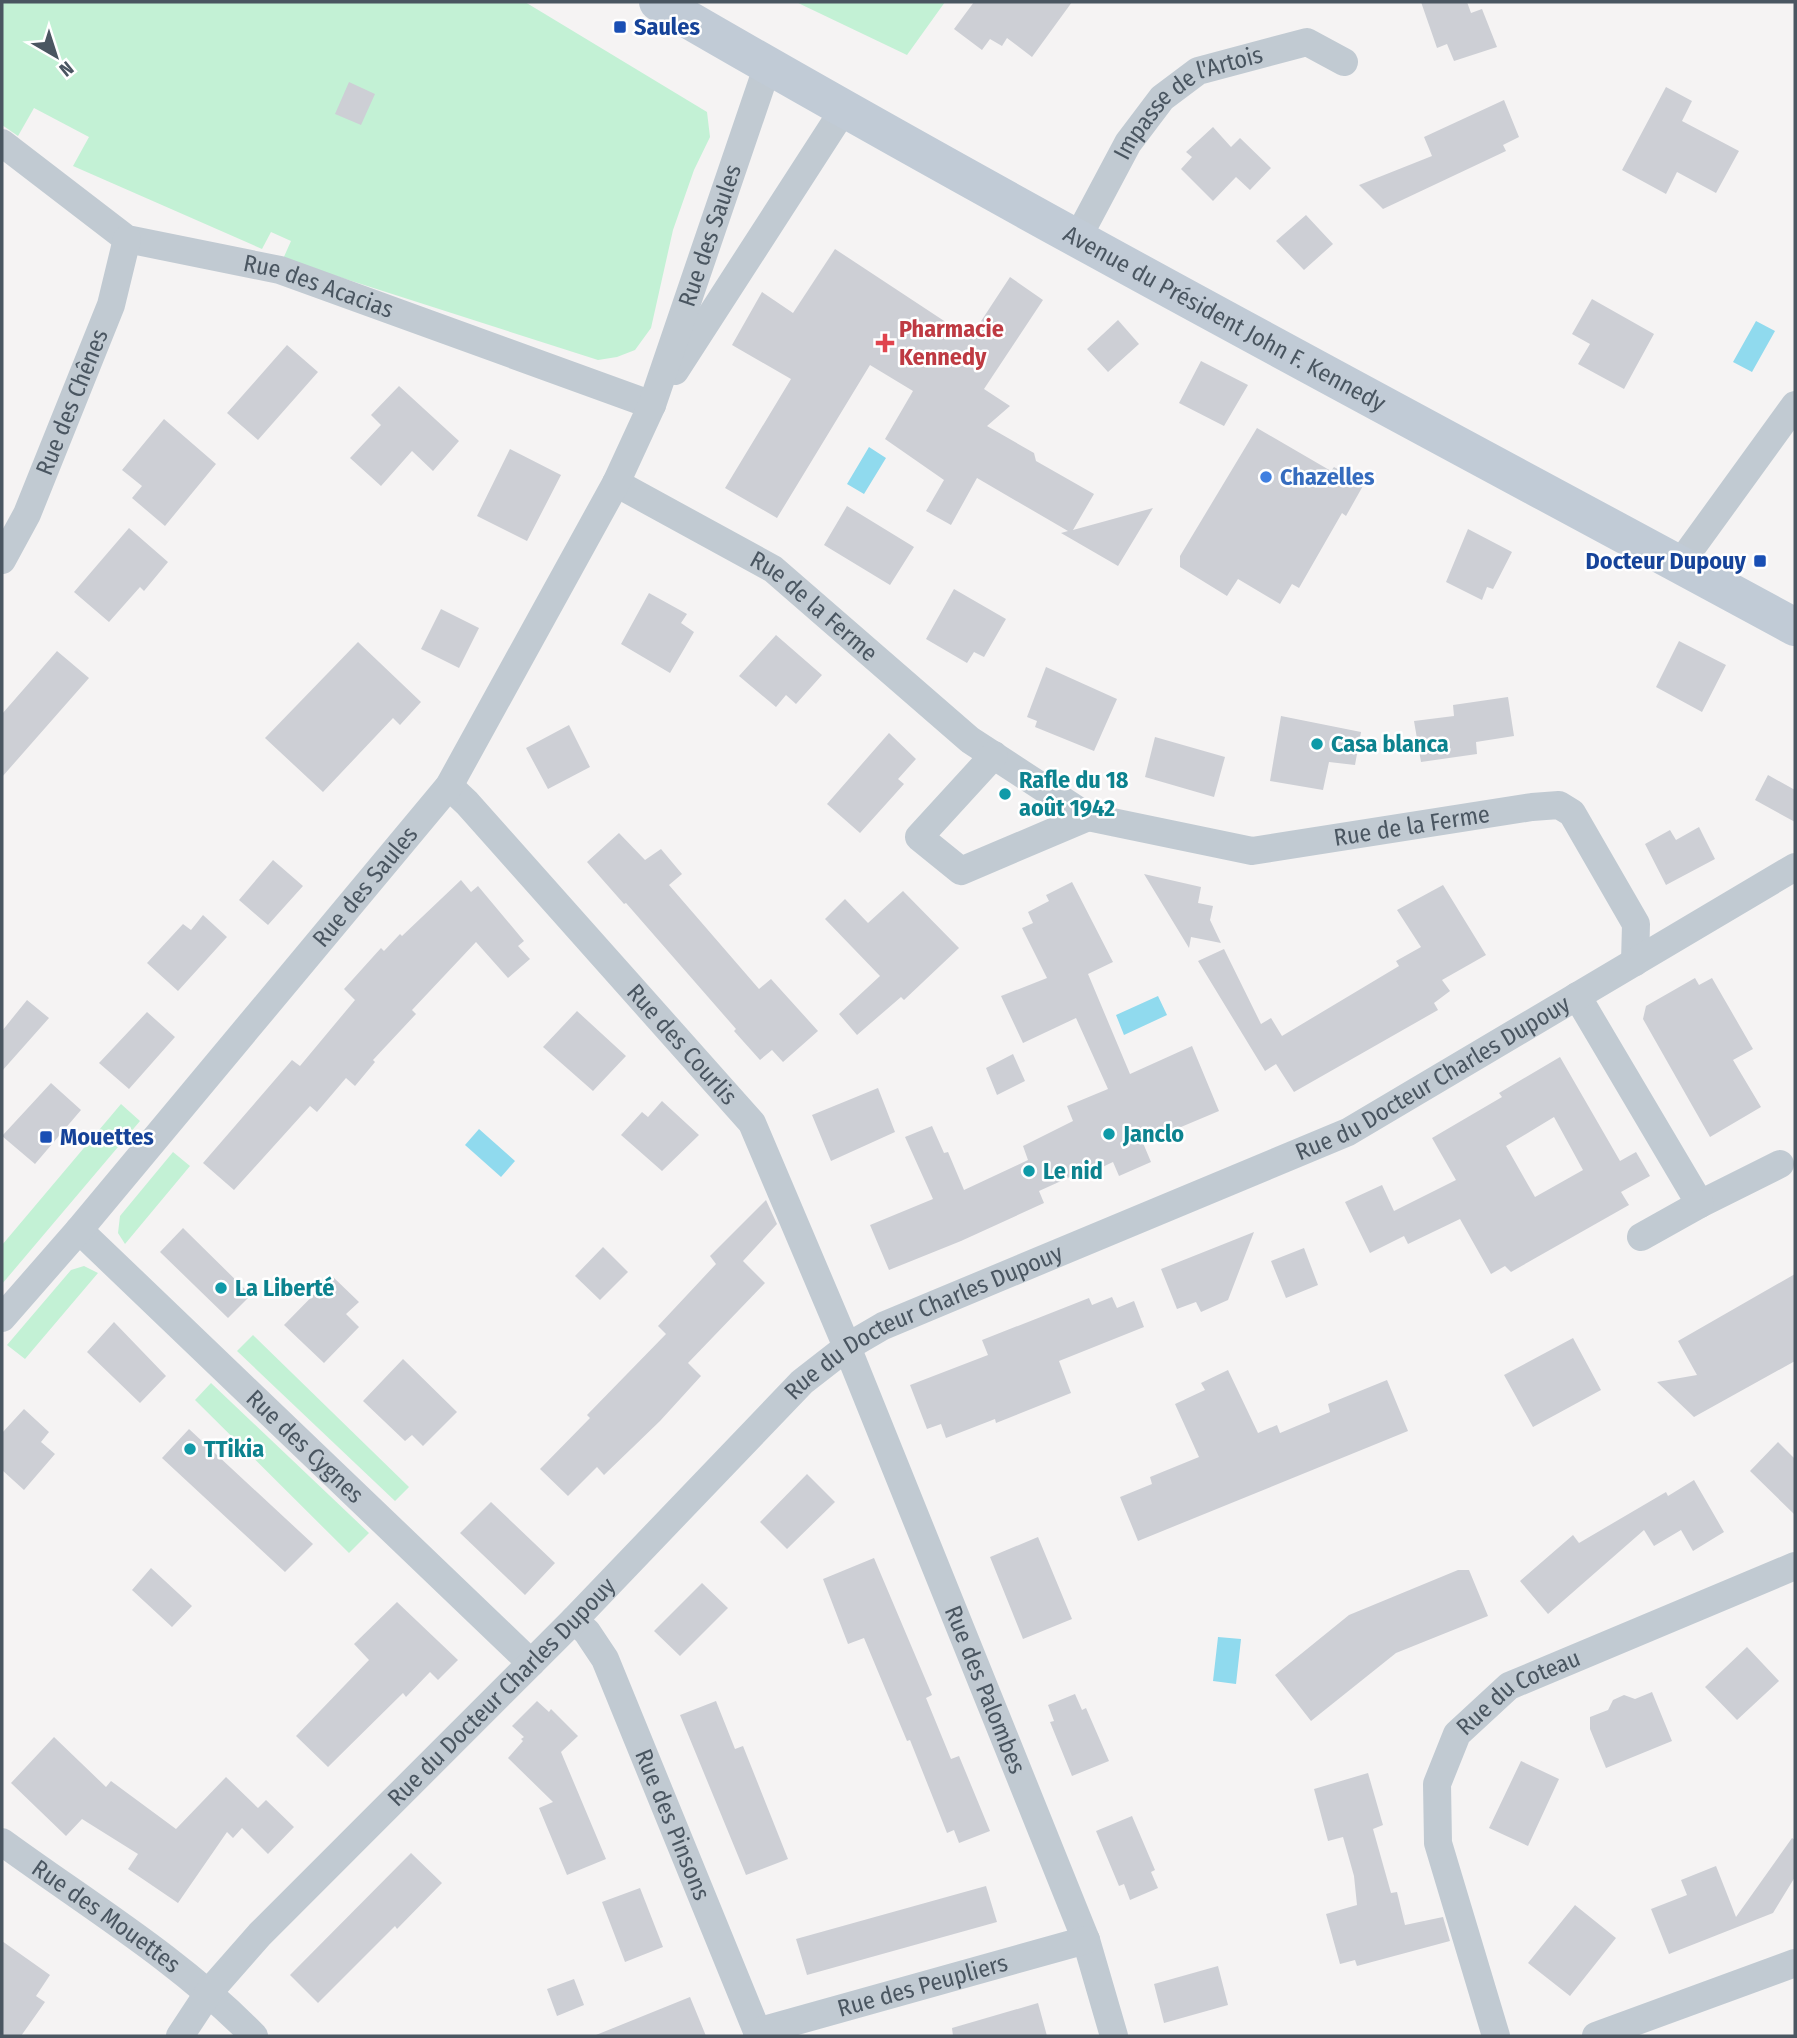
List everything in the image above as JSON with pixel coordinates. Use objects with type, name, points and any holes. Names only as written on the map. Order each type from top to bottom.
[{"type":"main road","name":"Avenue du Président John F. Kennedy","points":[[658,2],[844,109],[1795,627]]},
{"type":"street","name":"Impasse de l'Artois","points":[[1078,237],[1128,143],[1162,98],[1199,71],[1307,42],[1344,62]]},
{"type":"street","name":"Rue des Saules","points":[[2,1318],[79,1230],[449,786],[616,483],[652,405],[768,65]]},
{"type":"street","name":"Rue des Saules","points":[[652,405],[844,109]]},
{"type":"street","name":"Rue des Acacias","points":[[2,143],[127,239],[280,270],[652,405]]},
{"type":"street","name":"Rue des Chênes","points":[[2,560],[27,514],[111,305],[127,239]]},
{"type":"street","points":[[1679,565],[1795,405]]},
{"type":"street","name":"Rue de la Ferme","points":[[616,483],[773,569],[970,740],[1088,817],[1252,851],[1531,807],[1559,805],[1572,813],[1636,924],[1634,962]]},
{"type":"street","points":[[993,755],[919,837],[961,872],[1088,817]]},
{"type":"street","name":"Rue des Courlis","points":[[449,786],[752,1123],[847,1347]]},
{"type":"street","name":"Rue du Docteur Charles Dupouy","points":[[180,2036],[209,1992],[260,1934],[574,1620],[802,1382],[847,1347],[883,1326],[1348,1132],[1795,867]]},
{"type":"street","points":[[1577,996],[1700,1204]]},
{"type":"street","points":[[1641,1237],[1780,1164]]},
{"type":"street","name":"Rue des Cygnes","points":[[79,1230],[531,1663]]},
{"type":"street","name":"Rue des Palombes","points":[[847,1347],[1086,1940],[1114,2036]]},
{"type":"street","name":"Rue du Coteau","points":[[1496,2036],[1438,1843],[1437,1784],[1458,1734],[1509,1686],[1795,1566]]},
{"type":"street","name":"Rue des Pinsons","points":[[574,1620],[587,1632],[606,1659],[758,2034]]},
{"type":"street","name":"Rue des Mouettes","points":[[2,1842],[209,1992],[254,2036]]},
{"type":"street","name":"Rue des Peupliers","points":[[758,2034],[1086,1940]]},
{"type":"street","points":[[1596,2036],[1795,1963]]},
{"type":"green space","points":[[2,2],[525,2],[707,112],[710,137],[694,170],[673,230],[651,328],[635,350],[598,360],[283,259],[291,241],[271,232],[262,249],[73,166],[89,137],[34,108],[18,136],[2,125]]},
{"type":"green space","points":[[796,2],[945,2],[907,55]]},
{"type":"green space","points":[[121,1104],[140,1121],[2,1284],[2,1245]]},
{"type":"green space","points":[[173,1152],[190,1166],[125,1244],[118,1233],[120,1216]]},
{"type":"green space","points":[[84,1266],[98,1273],[25,1359],[7,1345],[71,1270]]},
{"type":"green space","points":[[253,1335],[409,1487],[395,1501],[237,1351]]},
{"type":"green space","points":[[211,1383],[369,1533],[349,1553],[195,1400]]},
{"type":"water","points":[[1756,321],[1775,331],[1752,372],[1733,362]]},
{"type":"water","points":[[869,447],[886,458],[864,494],[847,484]]},
{"type":"water","points":[[1158,996],[1167,1015],[1124,1035],[1116,1015]]},
{"type":"water","points":[[479,1129],[515,1161],[501,1177],[465,1145]]},
{"type":"water","points":[[1218,1637],[1241,1639],[1236,1684],[1213,1681]]},
{"type":"building","points":[[974,2],[1072,2],[1032,57],[1007,38],[1002,46],[990,39],[982,50],[954,29]]},
{"type":"building","points":[[1421,2],[1467,2],[1471,13],[1482,9],[1497,47],[1454,61],[1447,44],[1437,48]]},
{"type":"building","points":[[349,82],[375,94],[361,125],[335,114]]},
{"type":"building","points":[[1666,87],[1692,101],[1682,121],[1739,151],[1716,193],[1677,172],[1666,194],[1622,170]]},
{"type":"building","points":[[1504,100],[1519,137],[1503,145],[1506,151],[1383,209],[1359,185],[1432,156],[1424,137]]},
{"type":"building","points":[[1213,127],[1231,147],[1240,138],[1271,168],[1250,190],[1236,177],[1213,201],[1181,169],[1192,157],[1186,152]]},
{"type":"building","points":[[1306,215],[1333,244],[1304,270],[1276,241]]},
{"type":"building","points":[[835,249],[970,338],[1010,277],[1043,300],[984,389],[1010,406],[987,426],[1034,453],[1036,461],[1094,494],[1073,530],[1153,508],[1118,566],[1061,533],[1068,531],[977,478],[951,525],[926,511],[944,480],[885,439],[913,391],[870,365],[777,518],[725,488],[791,379],[732,345],[762,292],[793,313]]},
{"type":"building","points":[[1592,299],[1654,334],[1624,389],[1578,364],[1590,344],[1572,334]]},
{"type":"building","points":[[1118,320],[1139,344],[1108,372],[1087,349]]},
{"type":"building","points":[[287,345],[318,372],[258,440],[227,413]]},
{"type":"building","points":[[1201,361],[1248,385],[1224,426],[1179,403]]},
{"type":"building","points":[[399,386],[459,441],[433,471],[412,451],[381,486],[350,458],[381,425],[371,415]]},
{"type":"building","points":[[164,419],[216,464],[165,526],[132,498],[142,486],[122,470]]},
{"type":"building","points":[[1257,428],[1331,471],[1334,467],[1364,484],[1346,516],[1342,513],[1299,588],[1292,584],[1280,604],[1238,579],[1227,596],[1180,567],[1180,556]]},
{"type":"building","points":[[510,449],[561,475],[527,541],[477,516]]},
{"type":"building","points":[[847,506],[914,547],[890,585],[824,545]]},
{"type":"building","points":[[129,528],[168,562],[144,591],[140,587],[109,622],[74,592]]},
{"type":"building","points":[[1468,529],[1512,552],[1493,589],[1487,587],[1482,600],[1446,582]]},
{"type":"building","points":[[954,589],[1006,619],[984,657],[974,652],[967,663],[926,639]]},
{"type":"building","points":[[649,593],[687,614],[681,623],[694,632],[670,673],[621,644]]},
{"type":"building","points":[[441,609],[479,628],[459,668],[421,649]]},
{"type":"building","points":[[776,635],[822,675],[796,704],[786,695],[776,707],[739,676]]},
{"type":"building","points":[[1679,641],[1726,665],[1702,712],[1656,687]]},
{"type":"building","points":[[358,642],[421,702],[400,725],[393,718],[323,792],[265,738]]},
{"type":"building","points":[[57,651],[89,678],[2,777],[2,714]]},
{"type":"building","points":[[1046,667],[1117,699],[1094,751],[1035,727],[1037,721],[1027,717]]},
{"type":"building","points":[[1508,697],[1514,736],[1476,742],[1477,754],[1421,762],[1414,721],[1454,716],[1453,705]]},
{"type":"building","name":"Casa blanca","points":[[1281,716],[1361,732],[1355,765],[1329,762],[1323,790],[1270,781]]},
{"type":"building","points":[[569,725],[590,767],[548,789],[526,748]]},
{"type":"building","points":[[889,733],[916,759],[898,779],[904,784],[860,833],[827,804]]},
{"type":"building","points":[[1155,737],[1225,757],[1214,797],[1145,777]]},
{"type":"building","points":[[1768,775],[1795,790],[1795,822],[1755,800]]},
{"type":"building","points":[[1699,827],[1715,859],[1666,885],[1645,844],[1670,830],[1676,840]]},
{"type":"building","points":[[619,833],[645,860],[661,849],[682,874],[669,885],[759,989],[771,979],[818,1031],[783,1062],[772,1050],[760,1060],[626,903],[624,904],[587,862]]},
{"type":"building","points":[[273,860],[303,886],[268,925],[239,900]]},
{"type":"building","points":[[1144,874],[1201,887],[1198,903],[1213,906],[1210,920],[1221,943],[1191,937],[1189,948]]},
{"type":"building","points":[[461,880],[471,892],[478,886],[524,941],[518,946],[530,959],[508,978],[476,942],[412,1010],[416,1014],[373,1060],[375,1062],[355,1086],[346,1078],[317,1112],[310,1106],[234,1190],[203,1163],[292,1060],[300,1066],[355,1000],[344,989],[381,948],[384,951],[400,934],[402,936]]},
{"type":"building","points":[[1072,882],[1113,962],[1088,974],[1130,1074],[1192,1046],[1219,1111],[1143,1143],[1151,1162],[1119,1176],[1113,1162],[1094,1171],[1092,1167],[1039,1191],[1044,1203],[889,1270],[870,1225],[933,1199],[905,1137],[932,1126],[944,1153],[948,1152],[964,1190],[1028,1160],[1023,1146],[1073,1121],[1067,1106],[1108,1089],[1076,1018],[1023,1043],[1001,996],[1047,978],[1022,928],[1033,923],[1028,912],[1049,901],[1046,895]]},
{"type":"building","points":[[1443,885],[1486,955],[1442,980],[1450,991],[1434,1003],[1438,1010],[1294,1092],[1276,1064],[1265,1071],[1198,961],[1224,949],[1261,1024],[1271,1018],[1282,1036],[1399,966],[1396,961],[1421,947],[1397,910]]},
{"type":"building","points":[[903,891],[959,948],[904,1000],[901,997],[857,1035],[839,1014],[880,976],[825,919],[845,899],[868,923]]},
{"type":"building","points":[[203,915],[227,937],[178,991],[147,963],[183,924],[191,930]]},
{"type":"building","points":[[1695,978],[1699,985],[1712,978],[1753,1049],[1733,1060],[1761,1107],[1710,1137],[1643,1019],[1646,1006]]},
{"type":"building","points":[[27,1000],[49,1018],[2,1071],[2,1031]]},
{"type":"building","points":[[577,1011],[626,1056],[593,1091],[543,1047]]},
{"type":"building","points":[[147,1012],[175,1037],[129,1089],[99,1063]]},
{"type":"building","points":[[1013,1054],[1025,1081],[997,1095],[986,1068]]},
{"type":"building","points":[[1560,1057],[1620,1161],[1636,1152],[1650,1176],[1621,1192],[1629,1205],[1511,1272],[1505,1266],[1491,1274],[1460,1219],[1408,1244],[1404,1236],[1370,1253],[1345,1202],[1382,1185],[1394,1211],[1456,1180],[1432,1138],[1502,1097],[1499,1093]],"holes":[[[1554,1117],[1583,1170],[1535,1197],[1506,1146]]]},
{"type":"building","points":[[51,1083],[81,1110],[35,1164],[2,1136]]},
{"type":"building","points":[[878,1088],[895,1132],[831,1161],[812,1115]]},
{"type":"building","points":[[662,1101],[699,1135],[662,1171],[621,1135],[642,1112],[648,1117]]},
{"type":"building","points":[[766,1200],[777,1224],[743,1261],[765,1283],[688,1363],[701,1376],[660,1421],[604,1475],[597,1467],[568,1496],[540,1469],[590,1418],[587,1415],[666,1334],[658,1326],[716,1264],[710,1256]]},
{"type":"building","points":[[183,1228],[251,1295],[228,1318],[160,1252]]},
{"type":"building","points":[[1254,1232],[1228,1300],[1201,1312],[1196,1302],[1177,1309],[1161,1269]]},
{"type":"building","points":[[603,1247],[628,1272],[600,1300],[575,1276]]},
{"type":"building","points":[[1304,1248],[1318,1285],[1286,1298],[1271,1261]]},
{"type":"building","points":[[1795,1274],[1795,1361],[1694,1417],[1657,1382],[1697,1375],[1678,1341]]},
{"type":"building","points":[[332,1276],[359,1302],[346,1314],[359,1327],[324,1363],[284,1325]]},
{"type":"building","points":[[1112,1297],[1117,1308],[1134,1301],[1144,1327],[1059,1361],[1071,1393],[996,1423],[995,1419],[946,1438],[941,1424],[927,1429],[910,1385],[988,1355],[982,1340],[1089,1298],[1092,1305]]},
{"type":"building","points":[[114,1322],[166,1376],[140,1403],[87,1352]]},
{"type":"building","points":[[1573,1338],[1601,1390],[1533,1427],[1504,1375]]},
{"type":"building","points":[[403,1359],[457,1412],[423,1446],[412,1435],[405,1441],[363,1401]]},
{"type":"building","points":[[1228,1370],[1258,1433],[1277,1425],[1280,1433],[1330,1412],[1328,1404],[1387,1380],[1408,1431],[1138,1541],[1120,1497],[1152,1484],[1150,1477],[1199,1457],[1175,1404],[1205,1390],[1201,1383]]},
{"type":"building","points":[[24,1409],[49,1432],[41,1442],[55,1454],[24,1490],[2,1470],[2,1433]]},
{"type":"building","points":[[189,1429],[313,1544],[285,1572],[162,1458]]},
{"type":"building","points":[[1778,1442],[1795,1459],[1795,1515],[1750,1471]]},
{"type":"building","points":[[807,1474],[835,1502],[787,1549],[760,1522]]},
{"type":"building","points":[[1694,1480],[1724,1532],[1693,1551],[1681,1530],[1654,1546],[1644,1530],[1548,1614],[1520,1581],[1573,1535],[1579,1543],[1666,1492],[1668,1496]]},
{"type":"building","points":[[491,1502],[555,1563],[525,1595],[460,1533]]},
{"type":"building","points":[[1038,1537],[1072,1619],[1023,1639],[990,1557]]},
{"type":"building","points":[[874,1558],[932,1695],[926,1698],[951,1759],[959,1756],[990,1831],[959,1843],[954,1830],[947,1833],[910,1740],[907,1741],[864,1638],[848,1644],[823,1579]]},
{"type":"building","points":[[151,1568],[192,1606],[172,1627],[132,1590]]},
{"type":"building","points":[[1458,1570],[1469,1570],[1488,1616],[1396,1653],[1311,1721],[1275,1675],[1349,1615]]},
{"type":"building","points":[[702,1583],[728,1608],[680,1656],[654,1631]]},
{"type":"building","points":[[397,1602],[458,1660],[438,1680],[430,1672],[406,1697],[403,1693],[328,1767],[296,1736],[369,1660],[354,1644]]},
{"type":"building","points":[[1747,1647],[1779,1681],[1737,1720],[1705,1687]]},
{"type":"building","points":[[1652,1692],[1672,1741],[1606,1768],[1590,1729],[1590,1717],[1608,1710],[1613,1700],[1624,1695],[1635,1699]]},
{"type":"building","points":[[1075,1694],[1082,1710],[1086,1708],[1109,1761],[1072,1776],[1050,1722],[1054,1721],[1048,1705]]},
{"type":"building","points":[[537,1701],[549,1712],[551,1709],[578,1736],[561,1752],[606,1859],[567,1875],[539,1808],[553,1802],[508,1758],[524,1737],[512,1726]]},
{"type":"building","points":[[716,1701],[735,1749],[743,1746],[788,1859],[746,1875],[680,1715]]},
{"type":"building","points":[[54,1737],[106,1787],[111,1781],[176,1829],[226,1777],[258,1808],[266,1800],[294,1827],[268,1854],[242,1828],[233,1838],[227,1832],[178,1903],[128,1869],[138,1854],[82,1819],[66,1836],[11,1783]]},
{"type":"building","points":[[1521,1761],[1559,1779],[1528,1846],[1489,1828]]},
{"type":"building","points":[[1368,1773],[1383,1825],[1373,1829],[1391,1893],[1397,1892],[1405,1925],[1443,1917],[1450,1941],[1357,1966],[1355,1960],[1340,1964],[1326,1914],[1357,1905],[1354,1876],[1343,1837],[1328,1841],[1314,1789]]},
{"type":"building","points":[[1132,1816],[1155,1870],[1151,1872],[1158,1888],[1130,1900],[1124,1884],[1119,1886],[1096,1831]]},
{"type":"building","points":[[1792,1838],[1795,1840],[1795,1877],[1773,1913],[1669,1954],[1651,1909],[1687,1895],[1681,1880],[1716,1866],[1736,1917]]},
{"type":"building","points":[[411,1853],[442,1883],[318,2003],[290,1975]]},
{"type":"building","points":[[986,1886],[997,1922],[807,1975],[796,1939]]},
{"type":"building","points":[[640,1888],[663,1947],[625,1962],[602,1902]]},
{"type":"building","points":[[1575,1905],[1616,1938],[1570,1996],[1528,1963]]},
{"type":"building","points":[[2,1941],[50,1975],[36,1996],[45,2002],[21,2036],[2,2036]]},
{"type":"building","points":[[1218,1966],[1228,2005],[1164,2023],[1154,1984]]},
{"type":"building","points":[[574,1979],[584,2005],[557,2016],[547,1989]]},
{"type":"building","points":[[690,1997],[706,2036],[596,2035]]},
{"type":"building","points":[[1038,2003],[1047,2036],[953,2036],[952,2028]]},
{"type":"place","name":"Saules","points":[[620,27]]},
{"type":"place","name":"Pharmacie Kennedy","points":[[885,343]]},
{"type":"place","name":"Chazelles","points":[[1266,477]]},
{"type":"place","name":"Docteur Dupouy","points":[[1760,561]]},
{"type":"place","name":"Casa blanca","points":[[1317,744]]},
{"type":"place","name":"Rafle du 18 août 1942","points":[[1005,794]]},
{"type":"place","name":"Janclo","points":[[1109,1134]]},
{"type":"place","name":"Mouettes","points":[[46,1137]]},
{"type":"place","name":"Le nid","points":[[1029,1171]]},
{"type":"place","name":"La Liberté","points":[[221,1288]]},
{"type":"place","name":"TTikia","points":[[190,1449]]}]
